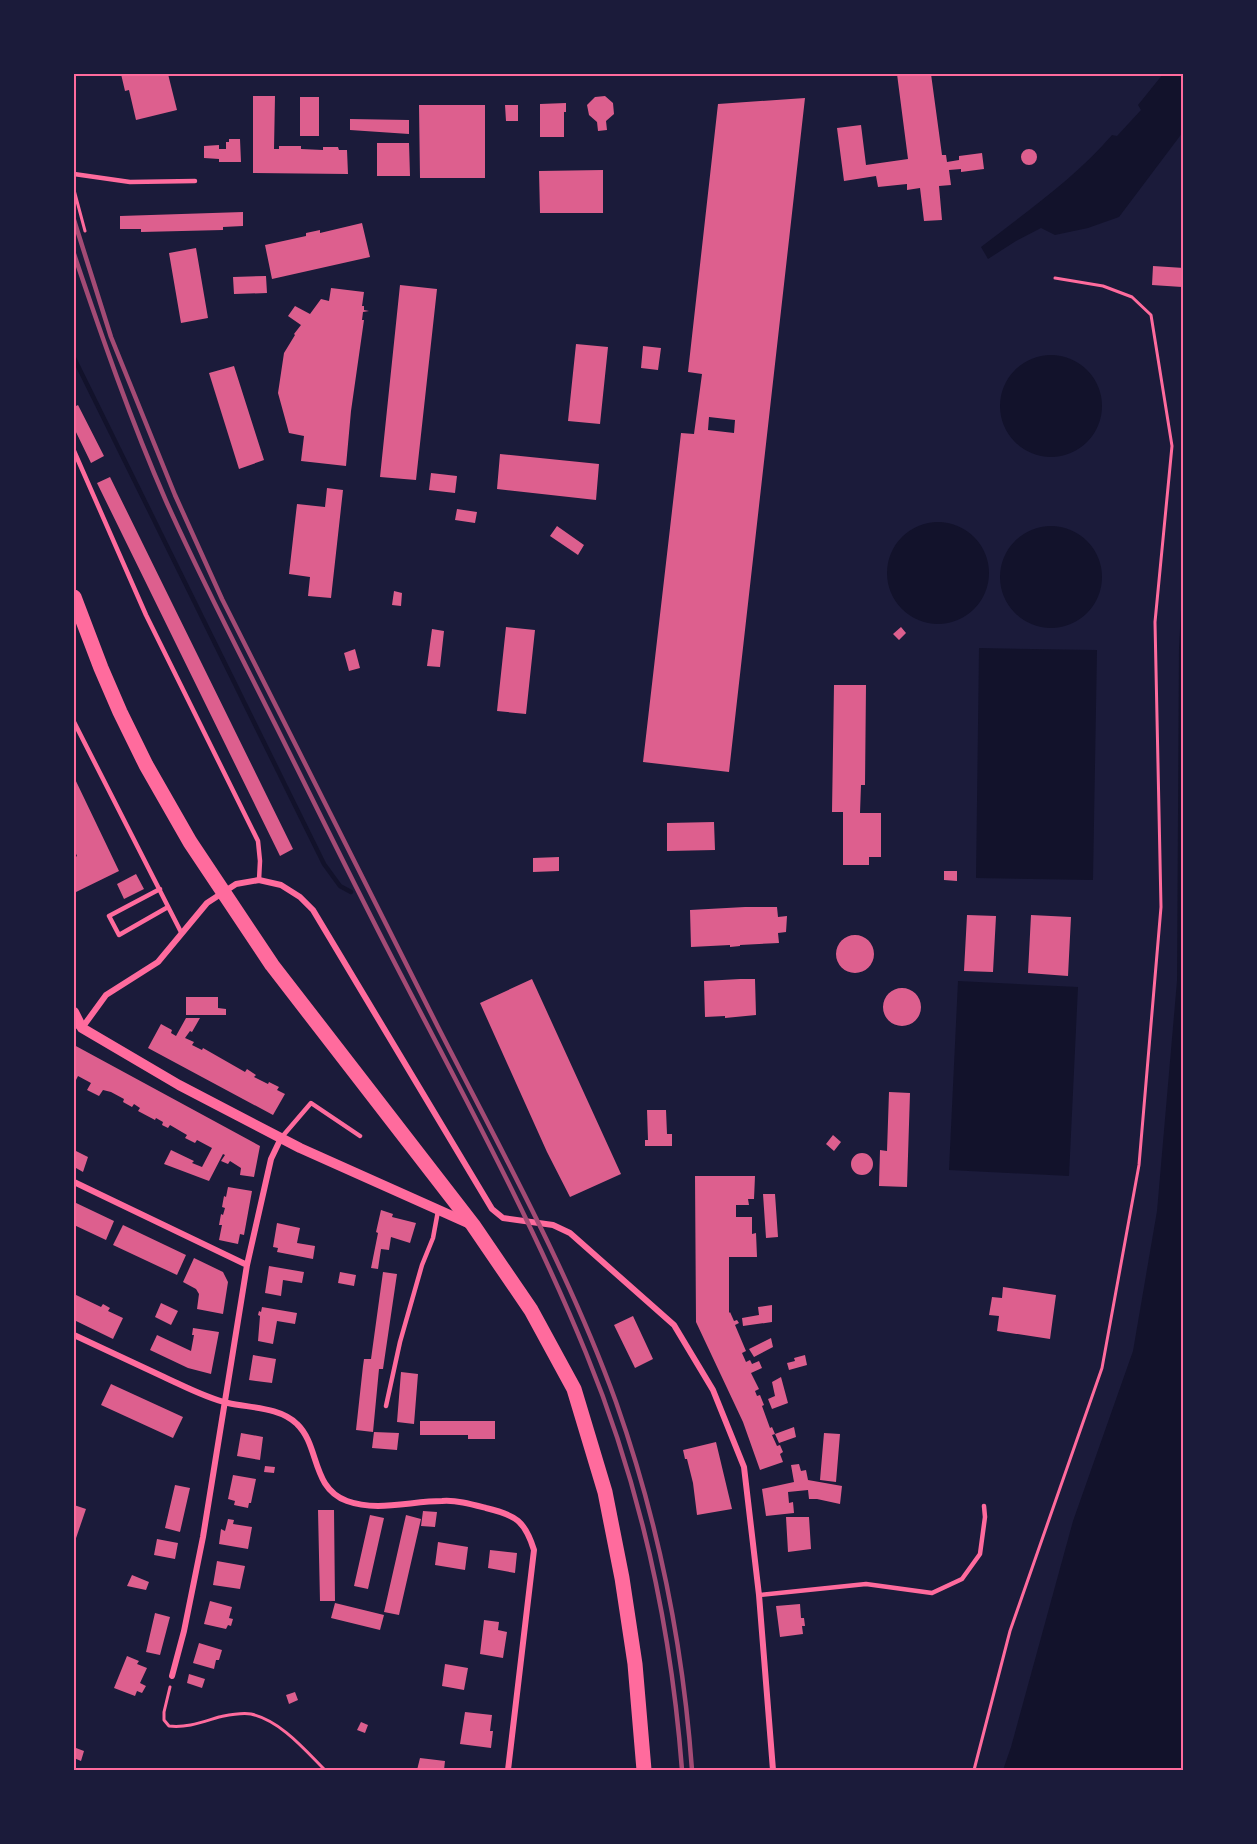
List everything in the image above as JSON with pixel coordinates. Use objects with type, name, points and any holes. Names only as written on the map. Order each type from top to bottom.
[{"type":"main road","points":[[74,597],[120,712],[146,765],[190,842],[272,965],[473,1225],[531,1310],[574,1389],[605,1492],[622,1578],[635,1664],[644,1770]]},
{"type":"street","points":[[78,1026],[106,995],[158,962],[207,903],[236,884],[259,880],[281,885],[300,897],[314,910],[492,1209],[503,1218],[553,1225],[570,1233],[674,1324],[713,1389],[744,1467],[759,1595],[773,1770]]},
{"type":"street","points":[[74,1012],[78,1026],[180,1085],[300,1148],[473,1225]]},
{"type":"street","points":[[172,1676],[184,1631],[203,1537],[247,1265],[271,1159],[281,1138]]},
{"type":"street","points":[[74,1182],[247,1265]]},
{"type":"street","points":[[74,1335],[183,1386],[225,1402],[282,1413],[296,1423],[307,1436],[317,1470],[332,1492],[346,1501],[368,1506],[439,1500],[456,1501],[491,1509],[520,1521],[529,1534],[534,1550],[508,1770]]},
{"type":"lane","points":[[74,174],[130,182],[195,181]]},
{"type":"lane","points":[[74,451],[146,615],[258,841],[259,880]]},
{"type":"lane","points":[[74,722],[181,932]]},
{"type":"lane","points":[[160,889],[109,916],[119,934],[168,907]]},
{"type":"lane","points":[[281,1138],[311,1103],[360,1136]]},
{"type":"lane","points":[[386,1406],[400,1342],[422,1265],[434,1238],[439,1210]]},
{"type":"lane","points":[[759,1595],[866,1584],[932,1593],[962,1579],[980,1554],[985,1517],[984,1506]]},
{"type":"path","points":[[74,190],[85,231]]},
{"type":"path","points":[[974,1770],[1010,1631],[1102,1368],[1139,1165],[1161,907],[1155,622],[1172,446],[1151,315],[1132,297],[1103,285],[1055,278]]},
{"type":"path","points":[[172,1676],[164,1712],[164,1720],[169,1726],[192,1726],[233,1714],[250,1714],[266,1720],[292,1738],[325,1770]]},
{"type":"shaded area","points":[[1163,74],[1183,74],[1183,132],[1119,217],[1088,228],[1055,235],[1041,228],[988,259],[981,247],[1066,181],[1112,135],[1117,136],[1141,110],[1138,105]]},
{"type":"shaded area","points":[[1051,355],[1070,359],[1087,370],[1098,387],[1102,406],[1098,425],[1087,442],[1070,453],[1051,457],[1032,453],[1015,442],[1004,425],[1000,406],[1004,387],[1015,370],[1032,359]]},
{"type":"shaded area","points":[[938,522],[957,526],[974,537],[985,554],[989,573],[985,592],[974,609],[957,620],[938,624],[919,620],[902,609],[891,592],[887,573],[891,554],[902,537],[919,526]]},
{"type":"shaded area","points":[[1051,526],[1070,530],[1087,541],[1098,558],[1102,577],[1098,596],[1087,613],[1070,624],[1051,628],[1032,624],[1015,613],[1004,596],[1000,577],[1004,558],[1015,541],[1032,530]]},
{"type":"shaded area","points":[[1183,573],[1183,1770],[1003,1770],[1073,1521],[1133,1351],[1157,1211],[1177,981],[1179,648]]},
{"type":"shaded area","points":[[979,648],[1097,650],[1093,880],[976,878]]},
{"type":"shaded area","points":[[958,981],[1078,987],[1069,1176],[949,1170]]},
{"type":"building","points":[[121,74],[168,74],[177,110],[136,120],[129,90],[125,91]]},
{"type":"building","points":[[897,74],[931,74],[942,155],[946,155],[947,162],[959,160],[959,156],[982,153],[984,169],[961,172],[961,169],[949,170],[951,185],[939,186],[942,220],[924,221],[920,188],[907,190],[907,184],[878,187],[876,176],[844,181],[837,128],[861,125],[866,165],[908,159]]},
{"type":"building","points":[[253,96],[275,96],[274,149],[279,149],[279,146],[301,146],[301,149],[323,150],[323,147],[338,147],[339,150],[347,150],[348,174],[253,173]]},
{"type":"building","points":[[605,96],[613,103],[614,114],[606,121],[607,130],[598,131],[597,122],[589,115],[587,105],[595,97]]},
{"type":"building","points":[[300,97],[319,97],[319,136],[300,136]]},
{"type":"building","points":[[805,98],[729,772],[643,762],[681,433],[694,434],[702,374],[688,372],[718,104]],"holes":[[[709,417],[735,420],[734,433],[708,430]]]},
{"type":"building","points":[[566,103],[564,137],[540,137],[540,104]]},
{"type":"building","points":[[419,105],[485,105],[485,178],[420,178]]},
{"type":"building","points":[[505,105],[518,105],[518,121],[506,121]]},
{"type":"building","points":[[350,119],[409,120],[409,134],[350,130]]},
{"type":"building","points":[[229,139],[240,139],[241,162],[219,162],[219,159],[204,158],[204,146],[219,145],[219,149],[226,149],[226,142],[229,142]]},
{"type":"building","points":[[377,143],[409,143],[410,176],[377,176]]},
{"type":"building","points":[[1029,149],[1035,151],[1037,157],[1035,163],[1029,165],[1023,163],[1021,157],[1023,151]]},
{"type":"building","points":[[603,170],[603,213],[540,213],[539,171]]},
{"type":"building","points":[[243,212],[243,226],[223,227],[223,230],[141,232],[141,229],[120,229],[120,216]]},
{"type":"building","points":[[362,223],[370,257],[272,279],[265,245],[306,236],[306,233],[320,230],[320,233]]},
{"type":"building","points":[[196,248],[208,318],[181,323],[169,253]]},
{"type":"building","points":[[1153,266],[1184,268],[1182,287],[1152,285]]},
{"type":"building","points":[[266,276],[267,293],[234,294],[233,277]]},
{"type":"building","points":[[400,285],[437,289],[416,480],[380,477]]},
{"type":"building","points":[[331,288],[364,292],[362,306],[364,310],[369,311],[363,312],[362,320],[364,320],[346,466],[301,461],[304,436],[289,433],[278,393],[284,353],[301,325],[288,316],[295,306],[310,314],[321,299],[329,301]]},
{"type":"building","points":[[576,344],[608,347],[600,424],[568,421]]},
{"type":"building","points":[[643,346],[661,348],[658,370],[641,368]]},
{"type":"building","points":[[234,366],[264,460],[239,469],[209,373]]},
{"type":"building","points":[[78,405],[104,456],[91,463],[74,428],[74,407]]},
{"type":"building","points":[[500,454],[599,464],[596,500],[497,489]]},
{"type":"building","points":[[431,473],[457,476],[455,493],[429,490]]},
{"type":"building","points":[[110,477],[293,849],[280,856],[97,483]]},
{"type":"building","points":[[327,488],[343,490],[331,598],[308,596],[310,577],[289,574],[297,504],[325,507]]},
{"type":"building","points":[[457,509],[477,512],[475,523],[455,520]]},
{"type":"building","points":[[557,526],[584,545],[578,555],[550,536]]},
{"type":"building","points":[[394,591],[402,593],[401,606],[392,605]]},
{"type":"building","points":[[506,627],[535,630],[526,714],[497,711]]},
{"type":"building","points":[[901,627],[906,633],[899,640],[893,634]]},
{"type":"building","points":[[432,629],[444,631],[440,667],[427,666]]},
{"type":"building","points":[[355,649],[360,668],[349,671],[344,653]]},
{"type":"building","points":[[834,685],[866,685],[865,785],[861,785],[860,813],[881,813],[881,857],[869,857],[869,865],[843,865],[843,812],[832,812]]},
{"type":"building","points":[[74,777],[119,871],[74,893],[74,858],[77,856],[74,849]]},
{"type":"building","points":[[714,822],[715,850],[667,851],[667,823]]},
{"type":"building","points":[[559,857],[559,871],[533,872],[533,858]]},
{"type":"building","points":[[944,871],[957,871],[957,881],[944,880]]},
{"type":"building","points":[[136,874],[144,889],[124,899],[117,884]]},
{"type":"building","points":[[777,907],[778,917],[787,916],[786,932],[778,933],[779,943],[691,947],[690,910]]},
{"type":"building","points":[[967,915],[996,916],[993,972],[964,971]]},
{"type":"building","points":[[1031,915],[1071,917],[1068,976],[1028,973]]},
{"type":"building","points":[[855,935],[868,941],[874,954],[868,967],[855,973],[842,967],[836,954],[842,941]]},
{"type":"building","points":[[532,979],[621,1174],[570,1197],[547,1152],[480,1003]]},
{"type":"building","points":[[755,979],[756,1015],[705,1017],[704,981]]},
{"type":"building","points":[[902,988],[915,994],[921,1007],[915,1020],[902,1026],[889,1020],[883,1007],[889,994]]},
{"type":"building","points":[[186,997],[218,997],[218,1008],[226,1009],[226,1015],[186,1015]]},
{"type":"building","points":[[186,1018],[200,1018],[192,1032],[190,1031],[185,1038],[194,1042],[192,1045],[202,1050],[203,1048],[245,1072],[247,1069],[256,1075],[254,1077],[279,1087],[277,1090],[285,1094],[273,1115],[148,1048],[161,1024],[172,1030],[171,1033],[176,1036]]},
{"type":"building","points":[[74,1045],[260,1146],[254,1177],[240,1175],[241,1168],[230,1161],[228,1164],[221,1161],[225,1155],[223,1154],[209,1181],[164,1164],[171,1150],[202,1167],[212,1148],[197,1140],[195,1143],[185,1138],[187,1135],[170,1125],[168,1128],[162,1125],[163,1122],[138,1111],[140,1108],[134,1104],[132,1107],[123,1102],[124,1099],[111,1092],[103,1090],[99,1096],[87,1090],[91,1083],[78,1076],[76,1080],[74,1078]]},
{"type":"building","points":[[889,1092],[910,1093],[907,1187],[879,1186],[880,1150],[887,1151]]},
{"type":"building","points":[[647,1110],[666,1110],[667,1134],[672,1134],[672,1146],[645,1146],[645,1140],[648,1140]]},
{"type":"building","points":[[833,1135],[841,1142],[834,1151],[826,1144]]},
{"type":"building","points":[[74,1150],[88,1157],[83,1172],[76,1168],[74,1173]]},
{"type":"building","points":[[862,1153],[870,1156],[873,1164],[870,1172],[862,1175],[854,1172],[851,1164],[854,1156]]},
{"type":"building","points":[[695,1176],[755,1176],[754,1199],[748,1199],[749,1205],[736,1205],[736,1217],[752,1217],[752,1234],[756,1233],[757,1257],[729,1257],[729,1313],[734,1321],[737,1320],[739,1323],[735,1325],[746,1351],[742,1353],[746,1362],[750,1360],[752,1364],[759,1361],[762,1368],[751,1373],[759,1389],[755,1391],[757,1396],[760,1395],[764,1405],[762,1406],[770,1428],[772,1427],[775,1434],[772,1435],[777,1446],[780,1445],[783,1452],[780,1454],[783,1462],[760,1470],[743,1422],[696,1322]]},
{"type":"building","points":[[228,1187],[252,1191],[244,1235],[240,1234],[238,1244],[219,1240],[222,1225],[219,1225],[221,1214],[223,1215],[225,1208],[222,1207]]},
{"type":"building","points":[[763,1194],[775,1194],[778,1237],[766,1238]]},
{"type":"building","points":[[74,1202],[114,1221],[106,1240],[74,1225]]},
{"type":"building","points":[[381,1210],[393,1214],[392,1217],[416,1223],[410,1243],[391,1237],[389,1250],[381,1249],[378,1269],[371,1268]]},
{"type":"building","points":[[277,1223],[300,1228],[297,1243],[315,1246],[313,1259],[277,1252],[278,1248],[273,1247]]},
{"type":"building","points":[[123,1225],[186,1255],[177,1275],[113,1245]]},
{"type":"building","points":[[194,1258],[223,1272],[228,1282],[223,1314],[197,1309],[199,1294],[196,1289],[183,1282]]},
{"type":"building","points":[[269,1266],[304,1272],[302,1283],[283,1280],[281,1296],[265,1293]]},
{"type":"building","points":[[340,1272],[356,1275],[354,1286],[338,1283]]},
{"type":"building","points":[[383,1272],[397,1274],[383,1369],[379,1369],[373,1432],[356,1430],[364,1359],[371,1359]]},
{"type":"building","points":[[1003,1287],[1056,1295],[1050,1339],[997,1331],[999,1316],[989,1315],[992,1297],[1002,1298]]},
{"type":"building","points":[[74,1294],[101,1307],[103,1304],[110,1308],[108,1311],[123,1318],[113,1339],[74,1320]]},
{"type":"building","points":[[161,1303],[178,1311],[171,1325],[155,1317]]},
{"type":"building","points":[[772,1305],[772,1322],[743,1326],[742,1318],[759,1315],[758,1307]]},
{"type":"building","points":[[262,1307],[297,1313],[295,1324],[277,1321],[273,1344],[258,1341],[260,1316],[258,1315]]},
{"type":"building","points":[[633,1316],[653,1359],[635,1368],[614,1325]]},
{"type":"building","points":[[193,1328],[219,1332],[211,1374],[188,1368],[150,1350],[157,1335],[191,1351]]},
{"type":"building","points":[[771,1338],[773,1347],[754,1357],[749,1349]]},
{"type":"building","points":[[253,1355],[276,1359],[272,1383],[249,1380]]},
{"type":"building","points":[[805,1355],[807,1365],[789,1370],[787,1363]]},
{"type":"building","points":[[401,1372],[418,1374],[414,1424],[397,1422]]},
{"type":"building","points":[[781,1377],[788,1403],[772,1409],[768,1399],[775,1396],[772,1382]]},
{"type":"building","points":[[111,1384],[183,1417],[173,1438],[101,1405]]},
{"type":"building","points":[[420,1421],[495,1421],[495,1439],[468,1439],[468,1435],[420,1435]]},
{"type":"building","points":[[794,1427],[796,1437],[779,1443],[775,1434]]},
{"type":"building","points":[[374,1432],[399,1433],[397,1450],[372,1448]]},
{"type":"building","points":[[241,1433],[263,1437],[260,1460],[237,1456]]},
{"type":"building","points":[[824,1433],[840,1434],[836,1482],[820,1480]]},
{"type":"building","points":[[716,1442],[732,1509],[697,1515],[693,1483],[683,1450]]},
{"type":"building","points":[[799,1464],[801,1471],[806,1470],[808,1480],[842,1486],[840,1504],[809,1499],[808,1490],[788,1492],[789,1503],[793,1502],[794,1513],[766,1516],[762,1489],[794,1482],[791,1465]]},
{"type":"building","points":[[265,1466],[275,1467],[274,1473],[264,1472]]},
{"type":"building","points":[[233,1475],[256,1479],[248,1508],[234,1505],[235,1501],[228,1499]]},
{"type":"building","points":[[175,1485],[190,1488],[180,1532],[165,1528]]},
{"type":"building","points":[[74,1505],[86,1509],[74,1544]]},
{"type":"building","points":[[318,1510],[334,1510],[335,1601],[320,1601]]},
{"type":"building","points":[[423,1511],[437,1512],[435,1527],[421,1526]]},
{"type":"building","points":[[370,1515],[384,1518],[368,1589],[354,1586]]},
{"type":"building","points":[[406,1515],[421,1519],[399,1615],[384,1612]]},
{"type":"building","points":[[786,1517],[809,1517],[811,1549],[788,1552]]},
{"type":"building","points":[[228,1519],[234,1520],[233,1524],[252,1527],[248,1549],[219,1544],[221,1529],[225,1531]]},
{"type":"building","points":[[157,1539],[178,1543],[175,1559],[154,1555]]},
{"type":"building","points":[[438,1542],[468,1547],[465,1570],[435,1565]]},
{"type":"building","points":[[490,1550],[517,1553],[515,1573],[488,1568]]},
{"type":"building","points":[[217,1561],[245,1566],[240,1589],[213,1585]]},
{"type":"building","points":[[132,1575],[149,1582],[146,1590],[127,1586]]},
{"type":"building","points":[[210,1601],[232,1607],[229,1618],[233,1619],[231,1626],[228,1625],[226,1629],[204,1624]]},
{"type":"building","points":[[335,1603],[384,1615],[380,1630],[331,1618]]},
{"type":"building","points":[[800,1604],[801,1618],[804,1618],[805,1626],[802,1626],[803,1634],[780,1637],[776,1606]]},
{"type":"building","points":[[155,1613],[170,1617],[160,1655],[146,1652]]},
{"type":"building","points":[[484,1620],[499,1622],[498,1630],[507,1632],[503,1658],[480,1654]]},
{"type":"building","points":[[199,1643],[222,1650],[214,1669],[193,1663]]},
{"type":"building","points":[[127,1656],[139,1661],[137,1664],[147,1668],[140,1683],[146,1686],[142,1693],[137,1691],[135,1696],[114,1688]]},
{"type":"building","points":[[445,1664],[468,1668],[464,1690],[442,1686]]},
{"type":"building","points":[[189,1674],[205,1679],[202,1688],[187,1683]]},
{"type":"building","points":[[295,1692],[298,1700],[289,1704],[286,1695]]},
{"type":"building","points":[[465,1712],[492,1715],[491,1748],[460,1744]]},
{"type":"building","points":[[361,1722],[368,1725],[365,1733],[357,1730]]},
{"type":"building","points":[[76,1748],[84,1751],[81,1761],[74,1758]]},
{"type":"building","points":[[420,1758],[445,1761],[444,1770],[417,1770]]},
{"type":"waterway","points":[[74,358],[324,864],[340,886],[351,892]]},
{"type":"railway","points":[[74,220],[111,337],[175,495],[222,599],[533,1212],[597,1354],[631,1447],[656,1538],[675,1630],[692,1770]]},
{"type":"railway","points":[[74,254],[129,410],[179,529],[358,891],[516,1198],[586,1353],[623,1455],[650,1558],[670,1663],[682,1770]]}]
